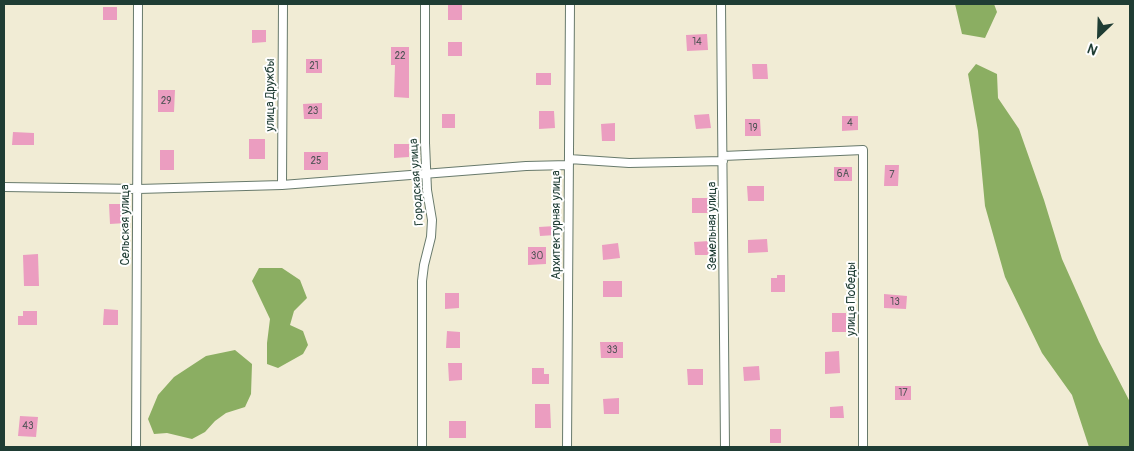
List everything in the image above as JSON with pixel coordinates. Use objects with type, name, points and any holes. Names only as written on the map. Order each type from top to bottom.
[{"type":"street","name":"Сельская улица","points":[[136,447],[138,4]]},
{"type":"street","name":"улица Дружбы","points":[[282,186],[283,4]]},
{"type":"street","name":"Городская улица","points":[[422,447],[422,281],[431,237],[432,220],[427,190],[428,174],[425,143],[425,4]]},
{"type":"street","name":"Архитектурная улица","points":[[567,447],[570,4]]},
{"type":"street","name":"Земельная улица","points":[[722,4],[725,447]]},
{"type":"street","name":"улица Победы","points":[[723,158],[863,150],[864,447]]},
{"type":"street","points":[[4,187],[282,186],[569,162],[630,162],[723,158]]},
{"type":"green space","points":[[955,4],[994,4],[997,12],[985,38],[962,34]]},
{"type":"green space","points":[[976,64],[997,74],[998,98],[1019,129],[1062,259],[1099,342],[1130,402],[1130,447],[1089,447],[1072,395],[1042,353],[1005,277],[985,206],[978,131],[968,74]]},
{"type":"green space","points":[[259,268],[282,268],[300,280],[307,298],[294,311],[290,325],[303,331],[308,345],[303,354],[278,368],[267,364],[270,319],[252,281]]},
{"type":"green space","points":[[235,350],[252,364],[251,394],[245,407],[226,413],[205,432],[192,439],[167,433],[154,434],[148,419],[158,395],[174,377],[206,356]]},
{"type":"building","points":[[448,4],[462,4],[462,20],[448,20]]},
{"type":"building","points":[[103,7],[117,7],[117,20],[103,20]]},
{"type":"building","points":[[252,30],[266,30],[266,42],[252,43]]},
{"type":"building","points":[[707,34],[708,50],[687,51],[686,35]]},
{"type":"building","points":[[448,42],[462,42],[462,56],[448,56]]},
{"type":"building","points":[[391,47],[409,47],[409,98],[394,97],[395,65],[391,65]]},
{"type":"building","points":[[306,59],[322,59],[322,73],[306,73]]},
{"type":"building","points":[[752,64],[767,64],[768,79],[753,79]]},
{"type":"building","points":[[536,73],[551,73],[551,85],[536,85]]},
{"type":"building","points":[[158,90],[175,90],[174,112],[158,112]]},
{"type":"building","points":[[322,103],[322,119],[304,119],[303,104]]},
{"type":"building","points":[[539,111],[554,111],[555,128],[539,129]]},
{"type":"building","points":[[442,114],[455,114],[455,128],[442,128]]},
{"type":"building","points":[[709,114],[711,128],[696,129],[694,115]]},
{"type":"building","points":[[842,116],[858,116],[858,130],[842,131]]},
{"type":"building","points":[[745,119],[760,119],[761,136],[745,136]]},
{"type":"building","points":[[615,123],[615,141],[602,141],[601,124]]},
{"type":"building","points":[[13,132],[34,133],[34,145],[12,145]]},
{"type":"building","points":[[249,139],[265,139],[265,159],[249,159]]},
{"type":"building","points":[[394,144],[409,144],[409,157],[394,158]]},
{"type":"building","points":[[160,150],[174,150],[174,170],[160,170]]},
{"type":"building","points":[[304,152],[328,152],[328,170],[304,170]]},
{"type":"building","points":[[885,165],[899,165],[898,186],[884,186]]},
{"type":"building","points":[[834,167],[852,167],[852,181],[834,181]]},
{"type":"building","points":[[747,186],[764,186],[764,201],[748,201]]},
{"type":"building","points":[[692,198],[709,198],[710,213],[692,213]]},
{"type":"building","points":[[109,204],[125,204],[126,223],[110,224]]},
{"type":"building","points":[[555,226],[556,235],[540,236],[539,227]]},
{"type":"building","points":[[767,239],[768,252],[748,253],[748,240]]},
{"type":"building","points":[[709,241],[709,255],[695,255],[694,242]]},
{"type":"building","points":[[618,243],[620,258],[603,260],[602,245]]},
{"type":"building","points":[[528,247],[546,247],[546,264],[528,265]]},
{"type":"building","points":[[38,254],[39,286],[24,286],[23,255]]},
{"type":"building","points":[[777,275],[785,275],[785,292],[771,292],[771,278],[777,278]]},
{"type":"building","points":[[603,281],[622,281],[622,297],[603,297]]},
{"type":"building","points":[[445,293],[459,293],[459,308],[445,309]]},
{"type":"building","points":[[884,294],[907,296],[906,309],[884,308]]},
{"type":"building","points":[[104,309],[118,310],[118,325],[103,325]]},
{"type":"building","points":[[23,311],[37,311],[37,325],[18,325],[18,316],[23,316]]},
{"type":"building","points":[[832,313],[846,313],[846,332],[832,332]]},
{"type":"building","points":[[447,331],[460,332],[460,348],[446,348]]},
{"type":"building","points":[[600,342],[623,342],[623,358],[601,358]]},
{"type":"building","points":[[839,351],[840,373],[825,374],[825,352]]},
{"type":"building","points":[[448,363],[462,363],[462,380],[449,381]]},
{"type":"building","points":[[759,366],[760,380],[744,381],[743,367]]},
{"type":"building","points":[[532,368],[544,368],[544,374],[549,374],[549,384],[532,384]]},
{"type":"building","points":[[687,369],[703,369],[703,385],[688,385]]},
{"type":"building","points":[[895,386],[911,386],[911,400],[895,400]]},
{"type":"building","points":[[619,398],[619,414],[604,414],[603,399]]},
{"type":"building","points":[[535,404],[550,404],[551,428],[535,428]]},
{"type":"building","points":[[843,406],[844,418],[830,418],[830,407]]},
{"type":"building","points":[[20,416],[38,417],[36,437],[18,436]]},
{"type":"building","points":[[449,421],[466,421],[466,438],[449,438]]},
{"type":"building","points":[[770,429],[781,429],[781,443],[770,443]]}]
